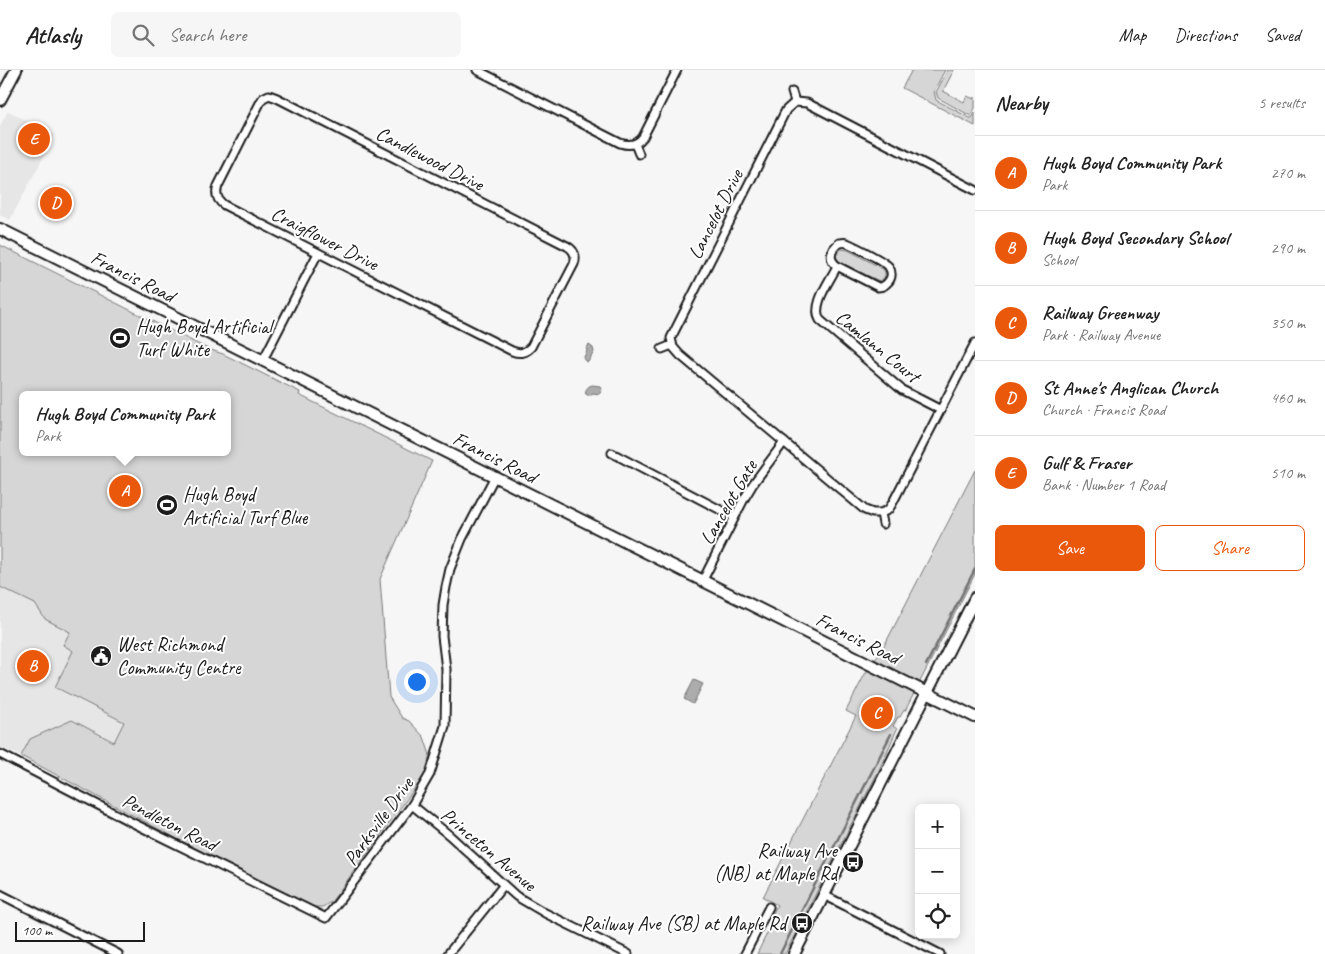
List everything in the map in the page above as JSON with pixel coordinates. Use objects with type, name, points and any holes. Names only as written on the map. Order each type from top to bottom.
[{"type":"street","points":[[0,100],[16,70]]},
{"type":"street","points":[[477,70],[620,143],[630,145],[635,144],[643,137],[677,70]]},
{"type":"street","points":[[792,92],[795,102],[807,103],[975,190]]},
{"type":"street","name":"Craigflower Drive","points":[[267,96],[261,100],[218,186],[217,198],[224,205],[525,356]]},
{"type":"street","name":"Candlewood Drive","points":[[267,96],[277,98],[567,246],[579,255],[525,356]]},
{"type":"street","name":"Lancelot Drive","points":[[672,345],[670,338],[678,322],[786,110],[795,102]]},
{"type":"street","points":[[635,144],[639,154]]},
{"type":"street","name":"Francis Road","points":[[0,229],[975,717]]},
{"type":"street","name":"Camlann Court","points":[[844,243],[888,265],[891,277],[888,283],[878,287],[837,266],[831,260],[831,254],[837,245],[844,243]]},
{"type":"street","points":[[263,360],[318,253]]},
{"type":"street","name":"Camlann Court","points":[[837,266],[818,305],[817,313],[820,320],[902,390],[941,410]]},
{"type":"street","points":[[662,348],[672,345],[680,355],[866,510],[873,513],[881,513],[888,510],[892,504],[975,343]]},
{"type":"street","name":"Lancelot Gate","points":[[703,580],[734,517],[753,484],[784,442]]},
{"type":"street","points":[[612,453],[734,517]]},
{"type":"street","name":"Parksville Drive","points":[[326,918],[412,805],[430,774],[445,726],[446,669],[442,636],[446,587],[450,569],[462,539],[494,476]]},
{"type":"street","points":[[881,513],[883,524]]},
{"type":"street","points":[[794,954],[975,598]]},
{"type":"street","name":"Pendleton Road","points":[[0,754],[326,918]]},
{"type":"street","name":"Princeton Avenue","points":[[412,805],[449,835],[516,896],[545,913],[628,954]]},
{"type":"street","points":[[448,954],[503,886]]},
{"type":"street","points":[[0,894],[118,954]]},
{"type":"street","points":[[824,895],[940,954]]},
{"type":"street","points":[[745,954],[769,907]]},
{"type":"shaded area","points":[[912,70],[945,70],[934,91],[936,100],[970,118],[975,113],[975,126],[902,88]]},
{"type":"shaded area","points":[[948,70],[954,70],[943,91],[964,102],[967,96],[974,99],[975,97],[975,108],[971,116],[938,98],[936,92]]},
{"type":"shaded area","points":[[8,111],[55,135],[10,220],[0,215],[0,126]]},
{"type":"shaded area","points":[[0,245],[208,349],[223,354],[300,392],[299,395],[432,461],[380,579],[389,697],[402,718],[409,721],[424,737],[430,755],[428,760],[432,765],[332,901],[323,907],[314,907],[202,852],[21,756],[30,739],[72,720],[114,742],[124,722],[55,687],[73,651],[63,645],[70,632],[45,619],[35,604],[0,587]]},
{"type":"shaded area","points":[[841,249],[848,250],[883,269],[884,277],[880,281],[841,263],[836,257]]},
{"type":"shaded area","points":[[589,345],[593,348],[594,352],[588,362],[584,360],[584,357],[587,351],[586,348]]},
{"type":"shaded area","points":[[592,385],[600,386],[602,389],[599,394],[587,395],[585,393],[588,387]]},
{"type":"shaded area","points":[[975,470],[975,574],[905,711],[898,717],[893,726],[897,729],[879,770],[785,954],[757,954],[771,925],[769,921],[777,905],[763,897],[856,716],[846,711],[865,674],[882,650]]},
{"type":"shaded area","points":[[0,587],[35,604],[46,619],[70,632],[74,651],[55,687],[124,722],[114,742],[72,720],[30,739],[21,756],[0,747]]},
{"type":"shaded area","points":[[694,680],[703,684],[693,704],[684,699]]},
{"type":"waterway","points":[[926,665],[975,569]]},
{"type":"waterway","points":[[799,916],[891,734]]},
{"type":"waterway","points":[[780,954],[795,924]]},
{"type":"place","name":"Gulf & Fraser","points":[[34,139]]},
{"type":"place","name":"St Anne's Anglican Church","points":[[56,203]]},
{"type":"place","name":"Hugh Boyd Artificial Turf White","points":[[120,338]]},
{"type":"place","name":"Hugh Boyd Community Park","points":[[125,491]]},
{"type":"place","name":"Hugh Boyd Artificial Turf Blue","points":[[167,505]]},
{"type":"place","name":"West Richmond Community Centre","points":[[101,656]]},
{"type":"place","name":"Hugh Boyd Secondary School","points":[[33,666]]},
{"type":"place","name":"Railway Greenway","points":[[877,713]]},
{"type":"place","name":"Railway Ave (NB) at Maple Rd","points":[[853,862]]},
{"type":"place","name":"Railway Ave (SB) at Maple Rd","points":[[802,923]]}]
